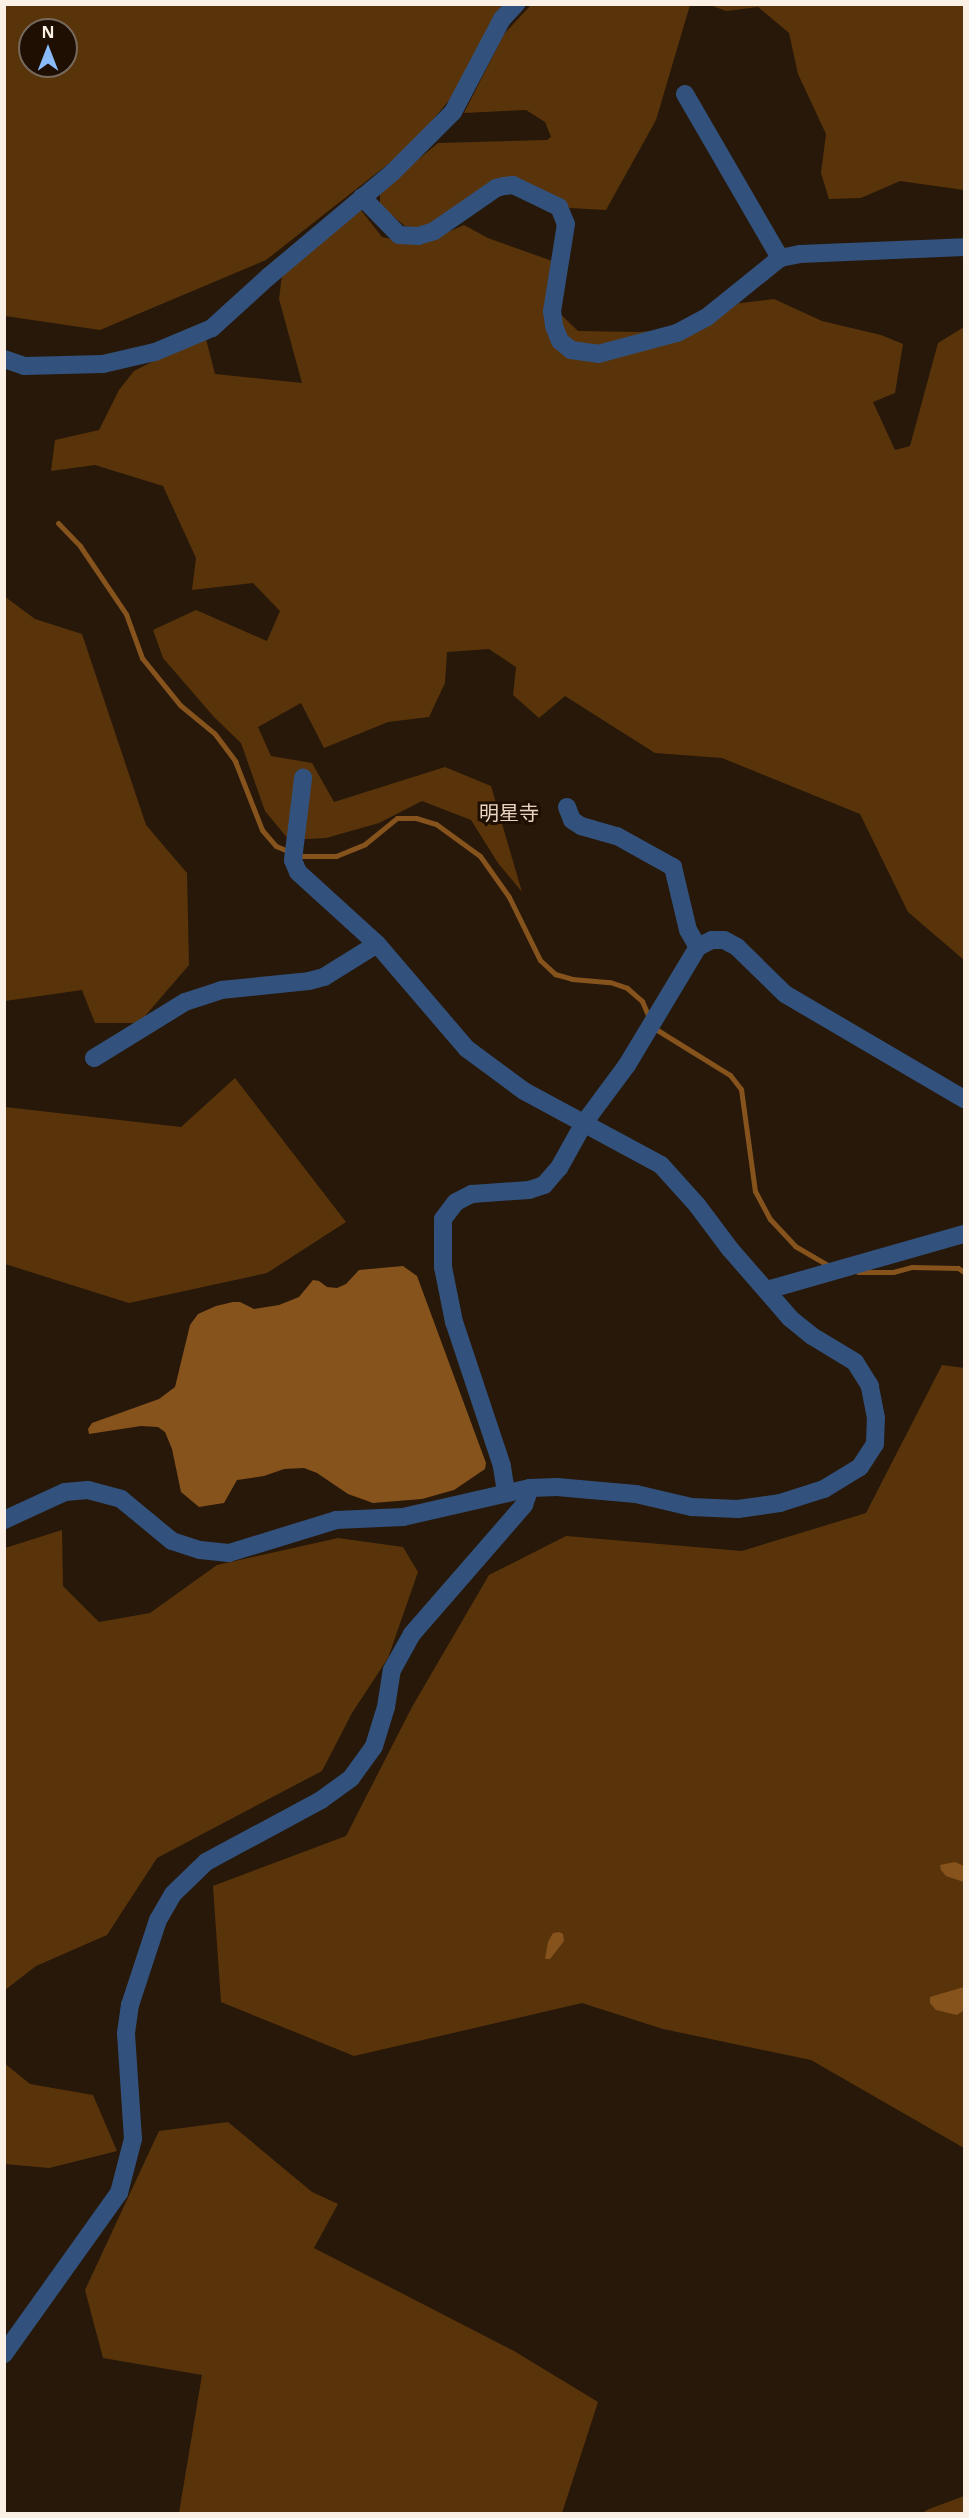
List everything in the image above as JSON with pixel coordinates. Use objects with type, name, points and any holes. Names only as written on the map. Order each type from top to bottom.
[{"type":"street","points":[[4,359],[24,366],[103,364],[155,352],[212,328],[362,196],[393,172],[453,112],[502,19],[516,4]]},
{"type":"street","points":[[685,94],[780,258]]},
{"type":"street","points":[[362,196],[399,235],[418,236],[434,231],[496,188],[513,185],[559,207],[566,224],[552,311],[554,326],[560,341],[571,350],[582,353],[598,354],[677,333],[707,317],[780,258],[800,254],[964,247]]},
{"type":"street","points":[[4,1520],[65,1492],[88,1490],[121,1499],[172,1541],[200,1550],[229,1553],[336,1520],[403,1517],[530,1488],[557,1487],[636,1494],[691,1507],[738,1509],[780,1503],[824,1489],[860,1467],[874,1444],[876,1418],[870,1386],[855,1362],[812,1336],[790,1318],[661,1165],[524,1091],[467,1049],[377,944],[298,872],[293,860],[303,778]]},
{"type":"street","points":[[567,807],[572,819],[581,826],[617,836],[673,867],[688,930],[698,947]]},
{"type":"street","points":[[506,1492],[502,1466],[454,1322],[443,1267],[443,1219],[456,1202],[472,1194],[529,1190],[543,1185],[559,1168],[584,1123],[627,1065],[698,947],[712,940],[724,940],[737,947],[785,994],[964,1099]]},
{"type":"street","points":[[94,1058],[184,1002],[221,990],[309,981],[324,977],[377,944]]},
{"type":"street","points":[[767,1290],[964,1234]]},
{"type":"street","points":[[4,2354],[119,2193],[133,2139],[126,2033],[130,2005],[158,1920],[173,1894],[206,1862],[321,1800],[351,1778],[374,1746],[386,1707],[392,1670],[412,1634],[524,1505],[530,1488]]},
{"type":"shaded area","points":[[5,5],[502,5],[455,93],[411,146],[266,260],[100,330],[5,316]]},
{"type":"shaded area","points":[[531,5],[690,5],[656,120],[606,210],[570,208],[518,178],[422,229],[405,226],[380,206],[380,191],[438,143],[547,140],[551,137],[545,122],[526,110],[464,113],[504,34]]},
{"type":"shaded area","points":[[710,5],[964,5],[964,190],[900,181],[861,198],[829,199],[821,173],[826,134],[798,74],[789,33],[758,7],[726,11]]},
{"type":"shaded area","points":[[360,209],[382,237],[418,245],[464,225],[488,238],[555,262],[552,306],[578,331],[639,332],[697,328],[733,304],[774,299],[822,321],[881,335],[903,344],[895,393],[873,402],[895,450],[910,446],[938,343],[964,327],[964,960],[908,912],[860,814],[722,758],[655,753],[565,696],[539,718],[513,695],[516,667],[489,649],[447,652],[445,683],[429,717],[388,722],[324,748],[301,703],[258,727],[271,756],[312,763],[334,802],[445,767],[491,786],[522,892],[498,863],[471,820],[422,801],[379,823],[326,838],[289,840],[265,811],[241,743],[214,717],[163,658],[153,630],[196,610],[267,641],[280,611],[253,583],[192,590],[196,558],[163,486],[95,465],[51,471],[55,440],[99,430],[119,390],[134,371],[205,335],[215,374],[302,383],[279,299],[282,275]]},
{"type":"shaded area","points":[[4,596],[35,619],[82,634],[146,825],[187,873],[189,965],[139,1023],[95,1023],[82,990],[5,1001]]},
{"type":"shaded area","points":[[235,1078],[346,1222],[267,1273],[129,1303],[5,1264],[5,1107],[181,1127]]},
{"type":"shaded area","points":[[403,1266],[417,1276],[486,1463],[485,1469],[454,1490],[422,1499],[373,1503],[348,1494],[317,1473],[304,1468],[284,1469],[264,1476],[237,1480],[224,1503],[199,1507],[181,1492],[172,1449],[165,1432],[158,1427],[141,1426],[89,1434],[88,1429],[92,1423],[159,1399],[175,1387],[190,1325],[198,1314],[233,1302],[240,1302],[254,1309],[279,1305],[299,1297],[313,1280],[327,1287],[337,1288],[346,1284],[359,1270]]},
{"type":"shaded area","points":[[942,1365],[964,1368],[964,2148],[811,2060],[663,2029],[582,2003],[354,2056],[221,2002],[213,1886],[346,1836],[412,1707],[489,1575],[566,1536],[742,1551],[866,1513]]},
{"type":"shaded area","points":[[62,1530],[63,1586],[99,1622],[150,1613],[217,1565],[338,1538],[403,1547],[418,1572],[388,1658],[352,1713],[322,1771],[157,1858],[107,1935],[36,1966],[5,1990],[5,1548]]},
{"type":"shaded area","points":[[955,1862],[964,1866],[964,1882],[946,1876],[941,1870],[940,1865]]},
{"type":"shaded area","points":[[553,1933],[563,1934],[564,1941],[550,1959],[545,1959],[548,1942]]},
{"type":"shaded area","points":[[964,1987],[964,2010],[957,2015],[936,2010],[930,2003],[930,1997]]},
{"type":"shaded area","points":[[4,2063],[30,2084],[93,2095],[117,2151],[49,2168],[5,2164]]},
{"type":"shaded area","points":[[228,2122],[312,2192],[338,2204],[314,2248],[514,2351],[598,2402],[562,2513],[179,2513],[202,2375],[103,2358],[85,2290],[159,2131]]},
{"type":"shaded area","points":[[964,2496],[964,2513],[922,2513],[929,2509]]},
{"type":"waterway","points":[[58,523],[80,546],[126,614],[142,658],[180,705],[215,734],[235,761],[262,830],[276,846],[300,856],[336,856],[365,844],[397,818],[416,818],[436,824],[480,856],[509,897],[540,960],[555,974],[572,979],[610,982],[627,988],[642,1001],[650,1020]]},
{"type":"waterway","points":[[654,1028],[730,1075],[741,1089],[755,1191],[770,1219],[795,1246],[831,1267]]},
{"type":"waterway","points":[[858,1272],[893,1272],[912,1267],[958,1268],[964,1272]]},
{"type":"district","name":"明星寺","points":[[509,812]]}]
